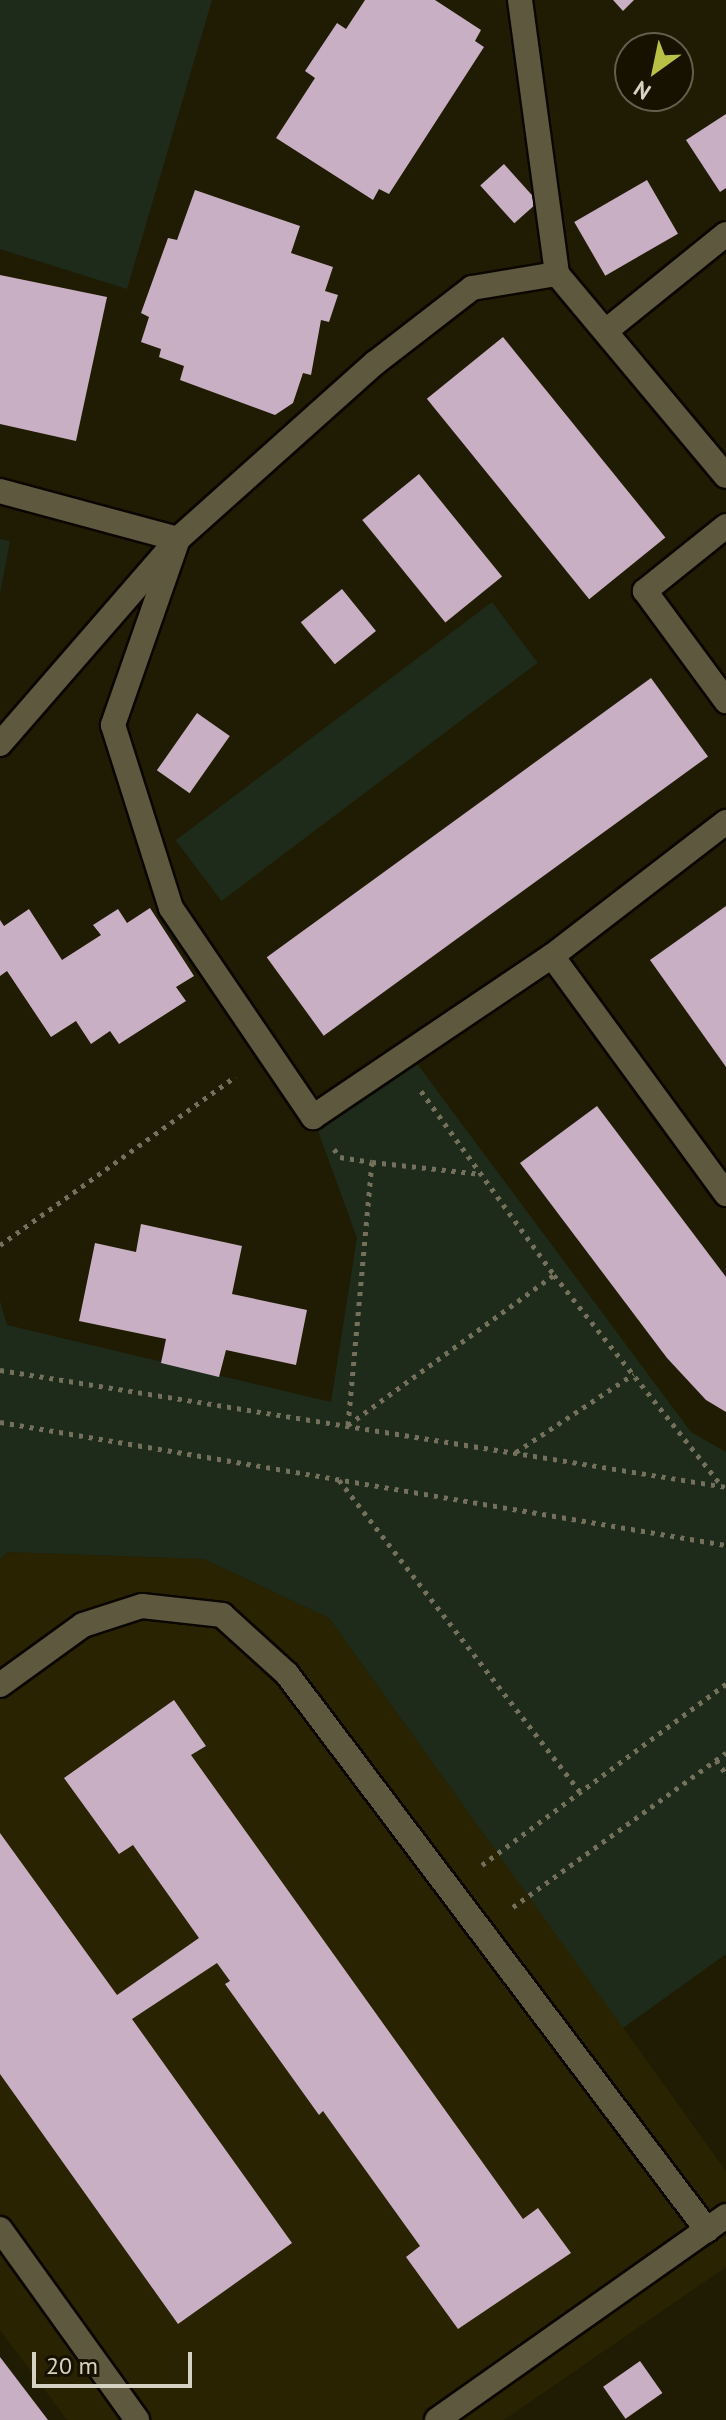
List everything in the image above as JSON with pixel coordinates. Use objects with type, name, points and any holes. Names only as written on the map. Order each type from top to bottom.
[{"type":"lane","points":[[520,0],[557,274],[607,330],[726,476]]},
{"type":"lane","points":[[607,330],[726,234]]},
{"type":"lane","points":[[0,744],[178,539],[375,363],[472,288],[557,274]]},
{"type":"lane","points":[[0,491],[178,539]]},
{"type":"lane","points":[[726,526],[645,591],[726,701]]},
{"type":"lane","points":[[178,539],[113,725],[171,908],[266,1054],[313,1117],[552,956],[726,822]]},
{"type":"lane","points":[[552,956],[726,1194]]},
{"type":"lane","points":[[0,1685],[83,1625],[142,1606],[222,1615],[287,1674],[480,1931],[716,2223],[437,2420]]},
{"type":"lane","points":[[0,2229],[137,2420]]},
{"type":"path","points":[[0,1245],[266,1054]]},
{"type":"path","points":[[399,1059],[554,1275],[724,1486]]},
{"type":"path","points":[[347,1426],[372,1162],[481,1174]]},
{"type":"path","points":[[347,1426],[554,1275]]},
{"type":"path","points":[[0,1370],[724,1486]]},
{"type":"path","points":[[515,1453],[634,1374]]},
{"type":"path","points":[[0,1422],[726,1545]]},
{"type":"path","points":[[338,1479],[581,1793]]},
{"type":"path","points":[[450,1890],[726,1684]]},
{"type":"path","points":[[480,1931],[726,1753]]},
{"type":"path","points":[[716,1760],[726,1774]]},
{"type":"shaded area","points":[[8,1552],[204,1559],[329,1618],[726,2171],[726,2267],[504,2420],[67,2420],[0,2330],[0,1559]]},
{"type":"green space","points":[[0,0],[212,0],[127,289],[0,249]]},
{"type":"green space","points":[[0,539],[10,541],[0,593]]},
{"type":"green space","points":[[492,602],[538,663],[221,901],[176,840]]},
{"type":"green space","points":[[409,1053],[691,1432],[726,1452],[726,1954],[623,2028],[329,1618],[204,1559],[8,1552],[0,1559],[0,1301],[7,1325],[331,1402],[357,1238],[313,1117]]},
{"type":"building","points":[[365,0],[435,0],[481,30],[475,41],[484,47],[389,194],[379,189],[373,200],[276,138],[315,78],[305,71],[337,23],[346,29]]},
{"type":"building","points":[[613,0],[634,0],[623,11]]},
{"type":"building","points":[[726,114],[726,188],[720,192],[686,140]]},
{"type":"building","points":[[504,164],[538,202],[514,223],[480,185]]},
{"type":"building","points":[[647,180],[678,234],[605,276],[574,222]]},
{"type":"building","points":[[195,190],[300,226],[291,253],[333,267],[325,291],[338,295],[329,322],[321,320],[311,375],[303,373],[293,403],[275,415],[180,380],[184,366],[159,357],[161,349],[141,342],[149,317],[141,313],[168,238],[177,240]]},
{"type":"building","points":[[0,275],[107,297],[76,441],[0,424]]},
{"type":"building","points":[[503,337],[665,538],[589,599],[427,399]]},
{"type":"building","points":[[419,474],[502,577],[445,623],[362,520]]},
{"type":"building","points":[[342,589],[376,631],[335,664],[301,622]]},
{"type":"building","points":[[651,678],[708,756],[324,1036],[267,957]]},
{"type":"building","points":[[197,713],[230,736],[190,793],[157,770]]},
{"type":"building","points":[[726,906],[726,1067],[650,960]]},
{"type":"building","points":[[150,908],[194,976],[176,987],[186,1001],[119,1044],[110,1031],[91,1044],[76,1021],[51,1037],[7,971],[0,976],[0,920],[4,926],[29,909],[62,960],[101,935],[93,925],[118,909],[127,923]]},
{"type":"building","points":[[597,1106],[726,1277],[726,1412],[706,1400],[667,1358],[520,1163]]},
{"type":"building","points":[[141,1224],[242,1246],[232,1294],[307,1310],[296,1365],[226,1350],[219,1377],[161,1363],[166,1339],[79,1321],[95,1243],[136,1252]]},
{"type":"building","points":[[174,1700],[206,1746],[191,1755],[523,2219],[538,2208],[571,2253],[458,2329],[406,2257],[420,2246],[323,2111],[319,2115],[225,1984],[230,1981],[217,1963],[132,2019],[292,2243],[178,2324],[0,2074],[0,1833],[117,1995],[199,1938],[133,1845],[119,1854],[64,1778]]},
{"type":"building","points":[[0,2357],[48,2420],[0,2420]]},
{"type":"building","points":[[640,2361],[662,2393],[626,2419],[603,2387]]}]
